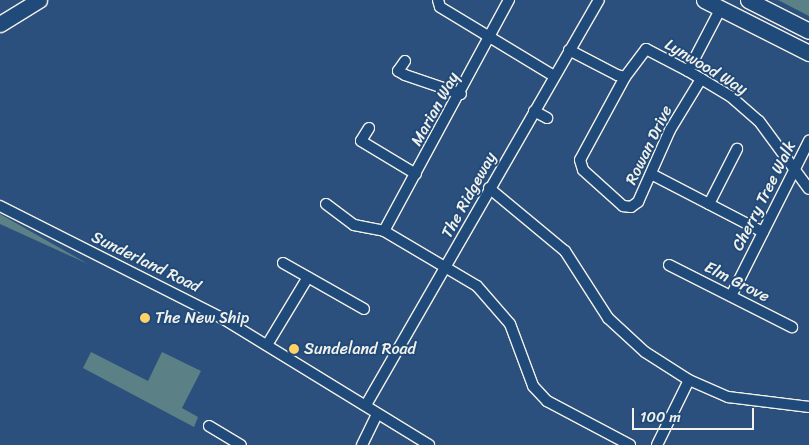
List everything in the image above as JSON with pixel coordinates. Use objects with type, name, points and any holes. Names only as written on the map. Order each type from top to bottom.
[{"type":"highway","points":[[0,24],[39,0]]},
{"type":"highway","points":[[704,0],[809,53]]},
{"type":"highway","points":[[748,0],[809,31]]},
{"type":"street","points":[[438,0],[440,7],[554,76]]},
{"type":"street","name":"Marian Way","points":[[384,231],[461,94],[510,0]]},
{"type":"street","name":"The Ridgeway","points":[[366,406],[598,0]]},
{"type":"street","points":[[688,71],[720,8]]},
{"type":"street","name":"Lynwood Way","points":[[626,77],[646,49],[688,71],[759,121],[809,189]]},
{"type":"street","points":[[569,50],[626,77]]},
{"type":"street","points":[[404,61],[398,71],[423,84],[435,83],[461,94]]},
{"type":"street","name":"Rowan Drive","points":[[626,77],[580,160],[583,170],[622,206],[631,207],[638,202],[653,175],[670,130],[701,79]]},
{"type":"street","points":[[534,111],[547,118]]},
{"type":"street","points":[[369,128],[361,141],[416,174]]},
{"type":"street","name":"Cherry Tree Walk","points":[[731,296],[809,142]]},
{"type":"street","points":[[709,204],[737,149]]},
{"type":"street","points":[[653,175],[763,232]]},
{"type":"street","points":[[489,188],[565,251],[608,318],[646,352],[689,380],[728,397],[809,407]]},
{"type":"street","points":[[326,204],[354,225],[384,231],[447,265],[496,304],[510,324],[532,386],[547,401],[630,445]]},
{"type":"street","name":"Sunderland Road","points":[[0,206],[178,294],[267,345],[429,445]]},
{"type":"street","points":[[283,263],[364,309]]},
{"type":"street","name":"Elm Grove","points":[[669,265],[792,327]]},
{"type":"street","points":[[267,345],[308,277]]},
{"type":"street","points":[[657,445],[689,380]]},
{"type":"street","points":[[362,445],[378,414]]},
{"type":"street","points":[[208,426],[241,445]]},
{"type":"green space","points":[[778,0],[809,0],[809,16]]},
{"type":"green space","points":[[0,214],[88,264],[0,224]]},
{"type":"green space","points":[[91,352],[148,381],[162,352],[201,371],[182,408],[198,417],[194,427],[83,368]]},
{"type":"place","name":"The New Ship","points":[[145,318]]},
{"type":"place","name":"Sundeland Road","points":[[294,349]]}]
